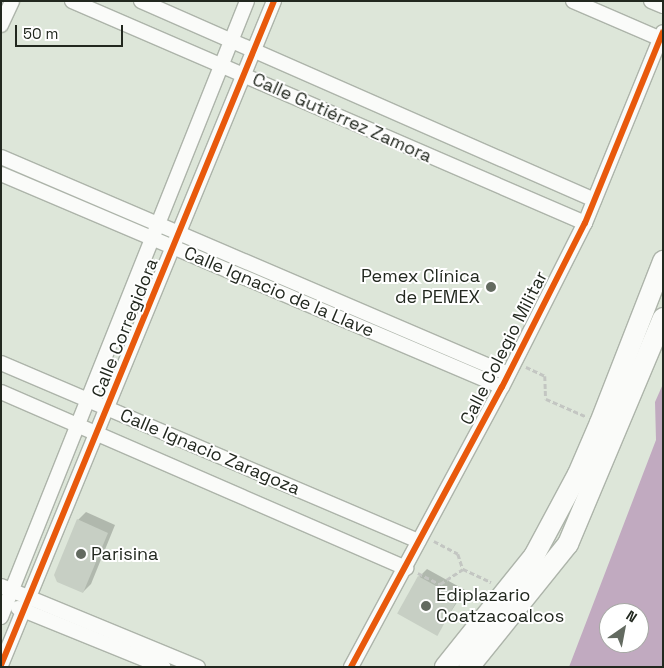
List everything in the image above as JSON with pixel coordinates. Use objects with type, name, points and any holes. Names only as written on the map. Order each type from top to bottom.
[{"type":"main road","points":[[445,667],[534,556],[578,474],[600,423],[663,261]]},
{"type":"main road","points":[[469,667],[568,544],[629,406],[663,318]]},
{"type":"street","points":[[1,25],[12,1]]},
{"type":"street","name":"Calle Gutiérrez Zamora","points":[[72,1],[585,223]]},
{"type":"street","name":"Calle Gutiérrez Zamora","points":[[141,1],[594,200]]},
{"type":"street","name":"Calle Corregidora","points":[[1,617],[5,595],[154,239],[247,1]]},
{"type":"street","name":"Calle Corregidora","points":[[1,665],[180,234],[274,1]]},
{"type":"street","points":[[573,1],[662,37]]},
{"type":"street","points":[[651,1],[663,6]]},
{"type":"street","name":"Calle Colegio Militar","points":[[351,667],[505,381],[585,223],[662,37]]},
{"type":"street","name":"Calle Ignacio de la Llave","points":[[1,158],[180,234],[505,381]]},
{"type":"street","name":"Calle Ignacio de la Llave","points":[[1,174],[174,248],[505,381]]},
{"type":"street","name":"Calle Ignacio Zaragoza","points":[[1,363],[421,538]]},
{"type":"street","name":"Calle Ignacio Zaragoza","points":[[1,392],[98,432],[406,568]]},
{"type":"street","points":[[5,595],[198,667]]},
{"type":"street","points":[[27,604],[163,667]]},
{"type":"path","points":[[545,376],[546,399],[600,423]]},
{"type":"path","points":[[421,538],[458,554],[463,569],[506,589]]},
{"type":"path","points":[[406,568],[440,584],[463,569]]},
{"type":"shaded area","points":[[663,384],[663,667],[569,667],[656,440],[655,402]]},
{"type":"building","name":"Parisina","points":[[77,519],[108,533],[83,593],[57,582],[54,575]]},
{"type":"building","points":[[418,576],[458,598],[437,636],[397,614]]},
{"type":"cycle path","points":[[1,665],[274,1]]},
{"type":"cycle path","points":[[351,667],[502,387],[585,223],[663,32]]},
{"type":"place","name":"Pemex Clínica de PEMEX","points":[[491,287]]},
{"type":"place","name":"Parisina","points":[[81,554]]},
{"type":"place","name":"Ediplazario Coatzacoalcos","points":[[426,606]]}]
